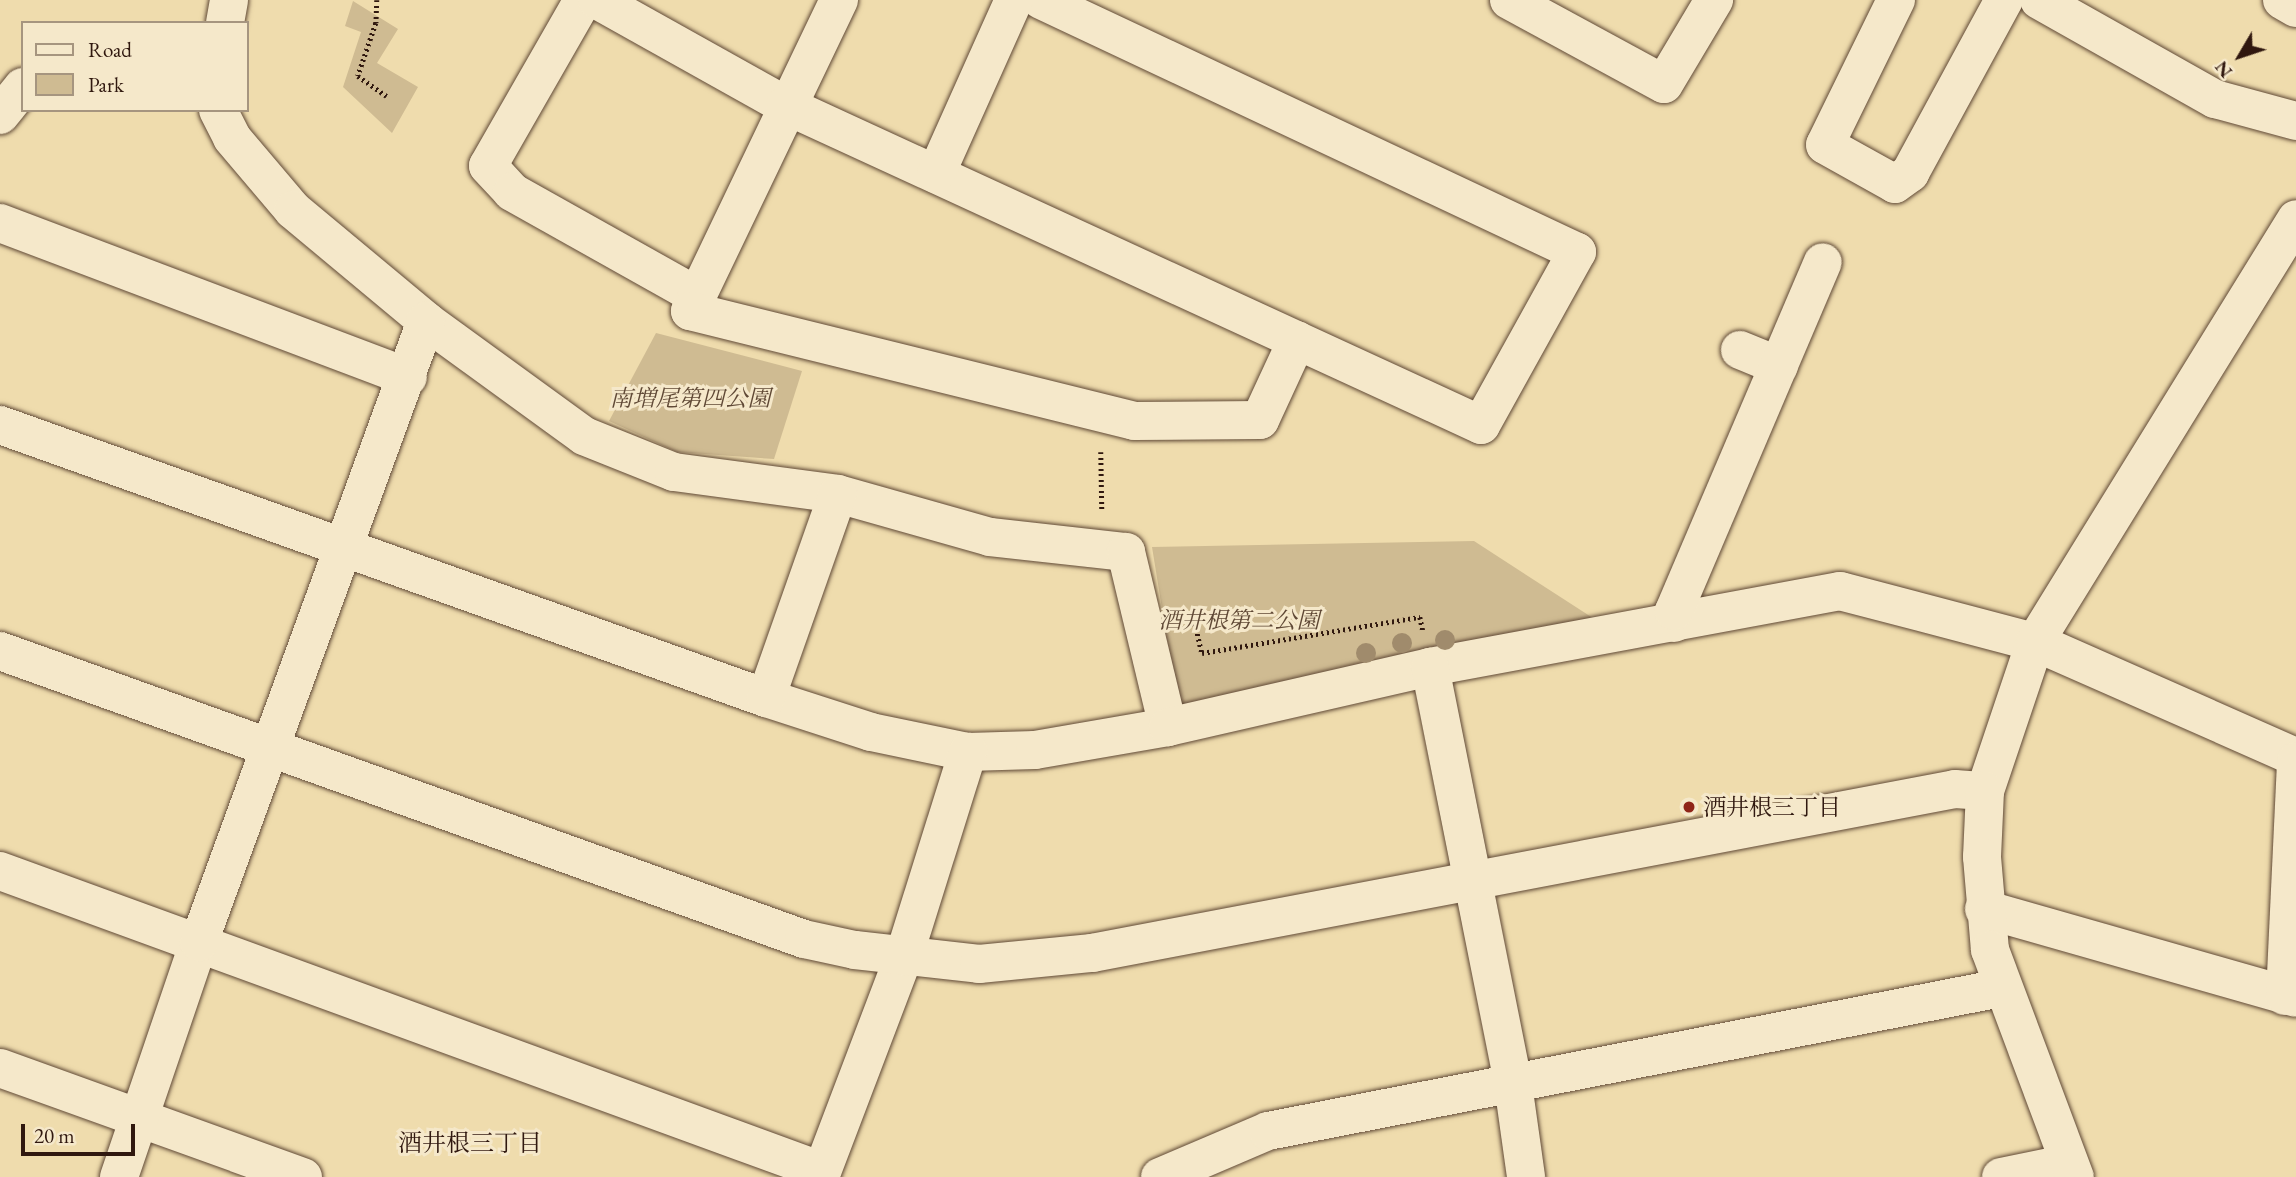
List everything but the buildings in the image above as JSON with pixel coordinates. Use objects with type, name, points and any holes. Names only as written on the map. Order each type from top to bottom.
[{"type":"street","points":[[225,21],[229,0]]},
{"type":"street","points":[[583,0],[488,166],[512,192],[697,296]]},
{"type":"street","points":[[597,0],[785,105],[1481,425],[1577,252],[1041,0]]},
{"type":"street","points":[[839,0],[785,105],[690,311],[1134,421],[1261,420],[1297,340]]},
{"type":"street","points":[[936,174],[1014,0]]},
{"type":"street","points":[[1509,0],[1664,84],[1714,0]]},
{"type":"street","points":[[1896,0],[1825,145],[1895,184],[1910,173],[2004,0]]},
{"type":"street","points":[[2039,0],[2215,99],[2296,121]]},
{"type":"street","points":[[2282,0],[2296,8]]},
{"type":"street","points":[[0,115],[21,90]]},
{"type":"street","points":[[219,112],[232,138],[293,210],[426,321],[584,436],[674,472],[838,494],[990,537],[1126,552],[1168,727]]},
{"type":"street","points":[[2001,1177],[2072,1170],[2001,988],[1984,909],[1985,791],[2035,642],[2296,219]]},
{"type":"street","points":[[0,223],[408,377]]},
{"type":"street","points":[[1674,623],[1674,611],[1823,262]]},
{"type":"street","points":[[119,1177],[199,942],[346,548],[426,321]]},
{"type":"street","points":[[1740,350],[1779,366]]},
{"type":"street","points":[[0,425],[766,698],[871,732],[968,752],[1035,750],[1168,727],[1430,667],[1840,591],[2035,642],[2296,759],[2290,997],[1984,909]]},
{"type":"street","points":[[766,698],[838,494]]},
{"type":"street","points":[[0,651],[804,939],[904,956],[979,964],[1045,961],[1955,789],[1985,791]]},
{"type":"street","points":[[1430,667],[1470,879],[1513,1084],[1526,1177]]},
{"type":"street","points":[[0,871],[199,942],[821,1174],[904,956],[968,752]]},
{"type":"street","points":[[1160,1177],[1268,1132],[2001,988]]},
{"type":"street","points":[[0,1069],[303,1177]]},
{"type":"path","points":[[377,0],[376,23],[358,76],[387,96]]},
{"type":"path","points":[[1145,629],[1195,623],[1202,653],[1420,617]]},
{"type":"green space","points":[[353,1],[398,29],[377,63],[418,87],[392,133],[343,87],[361,32],[345,26]]},
{"type":"green space","name":"南増尾第四公園","points":[[656,333],[802,371],[774,459],[677,452],[609,421]]},
{"type":"green space","name":"酒井根第二公園","points":[[1474,541],[1596,620],[1188,707],[1177,701],[1152,547]]},
{"type":"place","name":"酒井根三丁目","points":[[1689,807]]},
{"type":"district","name":"酒井根三丁目","points":[[470,1143]]}]
